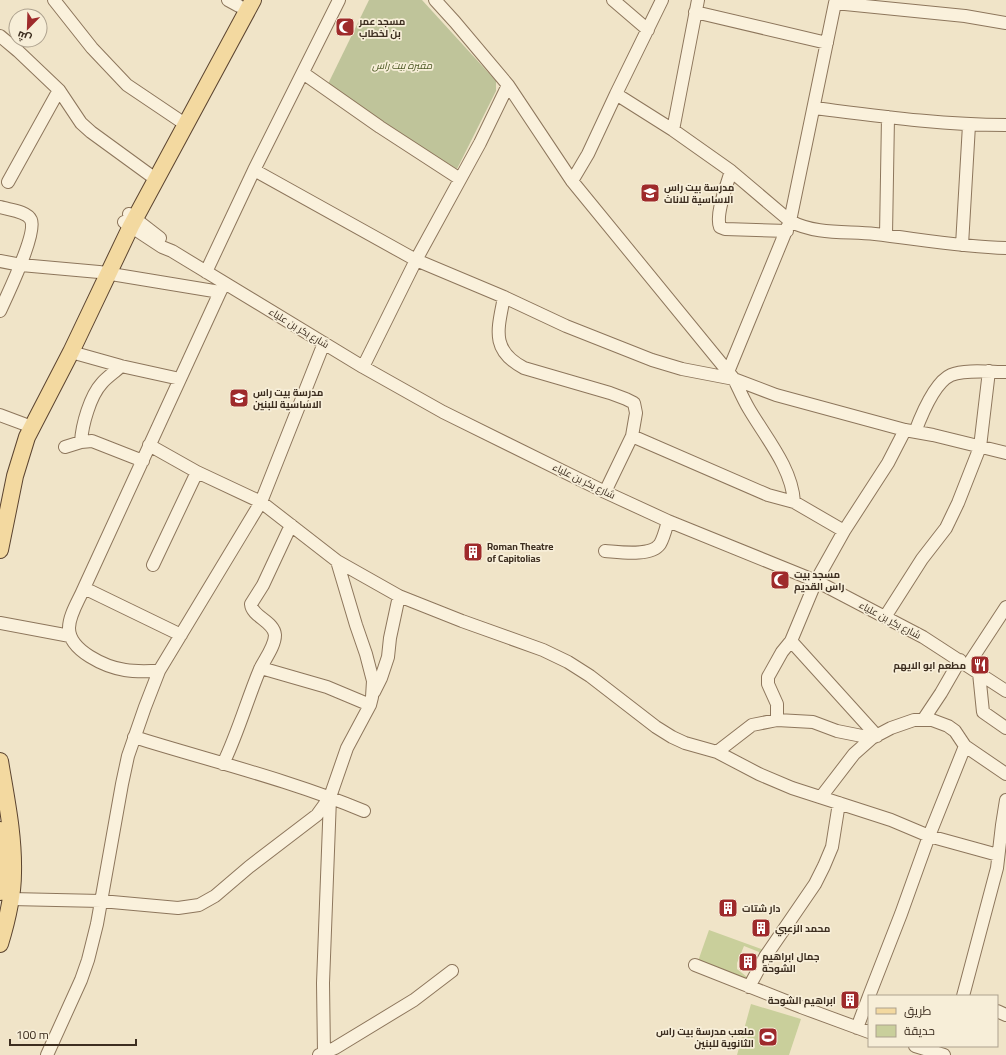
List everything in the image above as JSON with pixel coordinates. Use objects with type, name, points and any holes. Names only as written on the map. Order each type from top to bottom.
[{"type":"main road","points":[[130,220],[150,175],[240,1]]},
{"type":"main road","points":[[0,550],[15,476],[27,436],[28,425],[240,1]]},
{"type":"main road","points":[[0,497],[12,452],[71,352],[104,273]]},
{"type":"main road","points":[[0,761],[12,836],[14,874],[6,895]]},
{"type":"main road","points":[[0,830],[8,916],[0,944]]},
{"type":"street","points":[[54,0],[92,48],[127,85],[179,120]]},
{"type":"street","points":[[206,272],[254,170],[339,0]]},
{"type":"street","points":[[435,0],[456,22],[508,85],[572,181],[731,375],[748,408],[774,448],[793,488],[794,502]]},
{"type":"street","points":[[613,0],[648,30]]},
{"type":"street","points":[[572,181],[588,154],[662,0]]},
{"type":"street","points":[[731,375],[789,226],[835,1],[965,16],[1006,23]]},
{"type":"street","points":[[673,130],[697,6],[827,43]]},
{"type":"street","points":[[0,36],[59,90],[81,123],[150,175]]},
{"type":"street","points":[[303,73],[380,127],[460,179]]},
{"type":"street","points":[[363,367],[416,260],[480,143],[508,85]]},
{"type":"street","points":[[8,182],[59,90]]},
{"type":"street","points":[[616,94],[673,130],[730,171],[789,226]]},
{"type":"street","points":[[814,108],[926,122],[969,125],[1006,124]]},
{"type":"street","points":[[886,235],[888,117]]},
{"type":"street","points":[[962,245],[969,125]]},
{"type":"street","points":[[254,170],[416,260],[504,297],[566,326],[652,360],[682,369],[731,375],[776,395],[910,431],[1006,453]]},
{"type":"street","points":[[730,171],[718,223],[720,227],[725,229],[789,226],[806,227],[827,231],[886,235],[962,245],[1006,248]]},
{"type":"street","points":[[0,207],[27,216],[31,220],[32,227],[21,265],[0,311]]},
{"type":"street","name":"شارع بكر بن علياء","points":[[130,220],[162,247],[172,251],[206,272],[222,288],[324,343],[443,412],[605,492],[668,521],[816,581],[923,637],[1006,691]]},
{"type":"street","points":[[0,261],[21,265],[104,273],[222,288],[84,588],[69,627],[70,636],[75,644],[81,650],[104,664],[126,670],[159,671]]},
{"type":"street","points":[[504,297],[498,336],[503,352],[512,361],[524,368],[610,393],[634,403],[636,413],[632,436],[605,492]]},
{"type":"street","points":[[47,1055],[85,969],[93,942],[114,821],[128,756],[159,671],[261,502],[324,343]]},
{"type":"street","points":[[71,352],[121,366],[180,379]]},
{"type":"street","points":[[81,442],[82,429],[94,395],[102,383],[121,366]]},
{"type":"street","points":[[778,720],[777,704],[768,687],[767,679],[790,641],[816,581],[844,531],[924,408],[939,386],[949,376],[960,372],[1006,372]]},
{"type":"street","points":[[885,617],[922,559],[946,528],[958,503],[980,447],[989,372]]},
{"type":"street","points":[[0,415],[28,425]]},
{"type":"street","points":[[632,436],[768,495],[794,502],[844,531]]},
{"type":"street","points":[[65,447],[81,442],[92,441],[143,461]]},
{"type":"street","points":[[150,445],[196,472],[261,502],[337,561],[399,596],[462,621],[544,650],[568,662],[590,676],[656,727],[685,743],[717,752],[759,774],[821,797],[892,820],[929,836],[998,855]]},
{"type":"street","points":[[153,565],[196,472]]},
{"type":"street","points":[[606,551],[652,551],[660,544],[668,521]]},
{"type":"street","points":[[223,764],[275,636],[274,631],[269,624],[252,609],[251,604],[263,585],[291,525]]},
{"type":"street","points":[[337,561],[373,681],[371,701]]},
{"type":"street","points":[[84,588],[181,635]]},
{"type":"street","points":[[6,895],[178,908],[192,907],[204,903],[232,882],[255,862],[317,815],[330,797],[347,748],[381,678],[388,657],[390,638],[399,596]]},
{"type":"street","points":[[922,720],[1006,607]]},
{"type":"street","points":[[0,623],[70,636]]},
{"type":"street","points":[[790,641],[875,737]]},
{"type":"street","points":[[261,668],[371,701]]},
{"type":"street","points":[[979,673],[983,712],[1006,728]]},
{"type":"street","points":[[717,752],[752,725],[778,720],[807,721],[837,732],[875,737]]},
{"type":"street","points":[[821,797],[854,754],[875,737],[891,728],[914,720],[932,720],[948,726],[955,731],[965,746],[1006,774]]},
{"type":"street","points":[[134,737],[330,797],[364,812]]},
{"type":"street","points":[[869,995],[929,836],[965,746]]},
{"type":"street","points":[[330,797],[321,1054],[335,1048],[414,1000],[452,971]]},
{"type":"street","points":[[963,995],[1002,868],[998,855],[1006,800]]},
{"type":"street","points":[[749,987],[765,957],[815,884],[824,866],[832,847],[839,803]]},
{"type":"street","points":[[695,965],[801,1008],[868,1032]]},
{"type":"street","points":[[857,1028],[868,999]]},
{"type":"street","points":[[918,1047],[944,1055]]},
{"type":"green space","name":"مقبرة بيت راس","points":[[369,0],[422,0],[496,81],[496,91],[457,169],[384,124],[328,84]]},
{"type":"green space","points":[[709,930],[764,950],[760,961],[759,952],[744,946],[737,963],[737,969],[747,977],[745,982],[697,964]]},
{"type":"green space","name":"ملعب مدرسة بيت راس الثانوية للبنين","points":[[751,1004],[801,1019],[789,1055],[737,1055]]},
{"type":"place","name":"مسجد عمر بن لخطاب","points":[[345,27]]},
{"type":"place","name":"مدرسة بيت راس الاساسية للاناث","points":[[650,193]]},
{"type":"place","name":"مدرسة بيت راس الاساسية للبنين","points":[[239,398]]},
{"type":"place","name":"Roman Theatre of Capitolias","points":[[473,552]]},
{"type":"place","name":"مسجد بيت راس القديم","points":[[780,580]]},
{"type":"place","name":"مطعم ابو الايهم","points":[[980,665]]},
{"type":"place","name":"دار شتات","points":[[728,908]]},
{"type":"place","name":"محمد الزعبي","points":[[761,928]]},
{"type":"place","name":"جمال ابراهيم الشوحة","points":[[748,962]]},
{"type":"place","name":"ابراهيم الشوحة","points":[[850,1000]]},
{"type":"place","name":"ملعب مدرسة بيت راس الثانوية للبنين","points":[[768,1037]]}]
